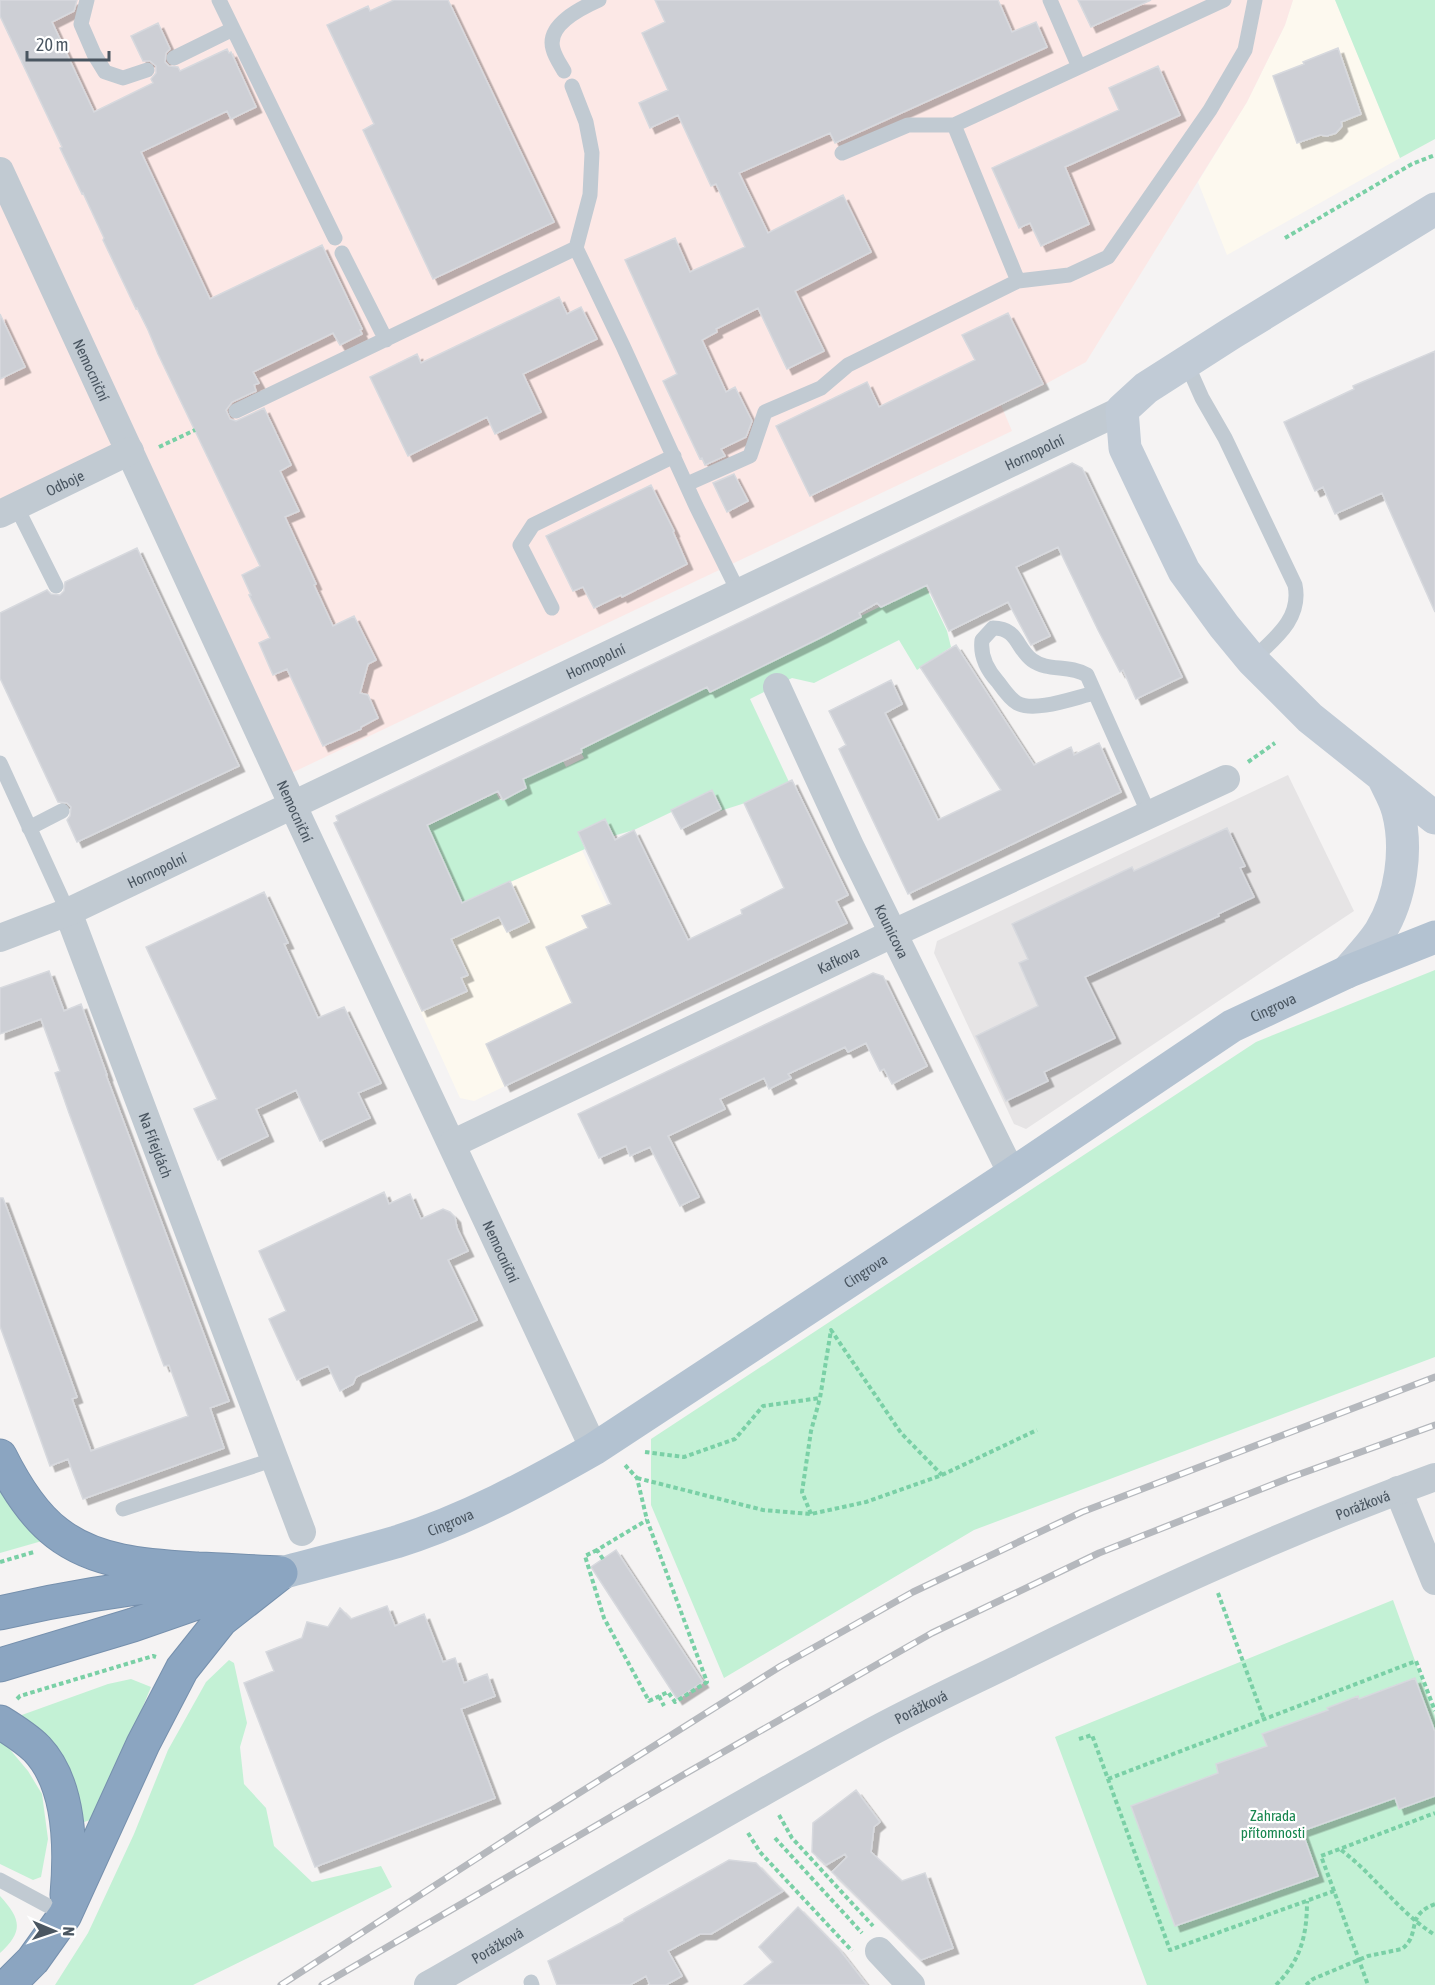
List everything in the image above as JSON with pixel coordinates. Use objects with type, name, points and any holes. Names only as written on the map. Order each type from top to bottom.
[{"type":"highway","points":[[0,1456],[10,1476],[47,1525],[70,1542],[115,1560],[142,1565],[281,1573]]},
{"type":"highway","points":[[0,1613],[125,1588],[281,1573]]},
{"type":"highway","points":[[1,1665],[133,1625],[281,1573]]},
{"type":"highway","points":[[8,1985],[33,1960],[65,1915],[142,1744],[182,1669],[221,1620],[281,1573]]},
{"type":"highway","points":[[7,1712],[21,1736],[41,1754],[61,1796],[68,1826],[69,1849],[65,1915]]},
{"type":"main road","points":[[1435,209],[1146,388],[1122,410],[1125,448],[1184,571],[1224,626],[1252,660],[1310,718],[1435,818]]},
{"type":"main road","points":[[1347,972],[1379,933],[1395,894],[1401,870],[1402,846],[1398,809],[1382,775]]},
{"type":"main road","name":"Cingrova","points":[[281,1573],[398,1541],[463,1516],[530,1486],[594,1449],[1232,1026],[1347,972],[1435,937]]},
{"type":"street","name":"Nemocniční","points":[[0,171],[594,1449]]},
{"type":"street","name":"Hornopolní","points":[[0,938],[68,912],[1122,410]]},
{"type":"street","name":"Odboje","points":[[8,510],[132,455]]},
{"type":"street","name":"Kounicova","points":[[777,687],[851,848],[1012,1174]]},
{"type":"street","name":"Kafkova","points":[[452,1144],[894,933],[1226,779]]},
{"type":"street","name":"Na Fifejdách","points":[[68,912],[302,1532]]},
{"type":"street","name":"Porážková","points":[[428,1985],[733,1809],[863,1737],[1108,1614],[1307,1526],[1435,1477]]},
{"type":"street","points":[[1398,1490],[1435,1581]]},
{"type":"street","points":[[879,1951],[911,1985]]},
{"type":"lane","points":[[87,0],[81,24],[105,72],[123,78],[147,70]]},
{"type":"lane","points":[[219,0],[334,238]]},
{"type":"lane","points":[[1050,0],[1079,67]]},
{"type":"lane","points":[[842,153],[908,125],[954,125],[1224,0]]},
{"type":"lane","points":[[687,484],[750,456],[765,412],[821,388],[848,365],[1018,281],[1069,275],[1108,257],[1210,110],[1245,50],[1255,0]]},
{"type":"lane","points":[[564,71],[552,48],[552,38],[556,29],[565,20],[595,1]]},
{"type":"lane","points":[[174,58],[233,29]]},
{"type":"lane","points":[[572,86],[586,122],[592,153],[590,195],[576,248],[739,593]]},
{"type":"lane","points":[[954,125],[1018,281]]},
{"type":"lane","points":[[236,411],[576,248]]},
{"type":"lane","points":[[342,253],[386,340]]},
{"type":"lane","points":[[1186,363],[1202,398],[1225,438],[1295,585],[1296,606],[1290,619],[1281,632],[1252,660]]},
{"type":"lane","points":[[552,608],[520,544],[533,525],[674,456]]},
{"type":"lane","points":[[8,510],[56,586]]},
{"type":"lane","points":[[1095,693],[1040,706],[1027,707],[1016,702],[993,677],[981,653],[982,640],[993,628],[1002,628],[1011,633],[1030,659],[1040,665],[1071,668],[1087,675],[1149,814]]},
{"type":"lane","name":"Na Fifejdách","points":[[0,763],[68,912]]},
{"type":"lane","points":[[29,828],[62,811]]},
{"type":"lane","points":[[123,1509],[275,1459]]},
{"type":"lane","points":[[0,1880],[65,1915]]},
{"type":"path","points":[[1285,238],[1412,164],[1435,155]]},
{"type":"path","points":[[132,455],[195,430]]},
{"type":"path","points":[[1226,779],[1275,743]]},
{"type":"path","points":[[811,1514],[802,1492],[811,1431],[820,1398],[831,1330],[901,1433],[942,1475]]},
{"type":"path","points":[[642,1452],[684,1457],[735,1439],[763,1406],[820,1398]]},
{"type":"path","points":[[637,1479],[763,1510],[811,1514],[866,1502],[942,1475],[1037,1430]]},
{"type":"path","points":[[624,1463],[637,1479],[647,1521],[707,1682],[675,1702],[668,1692],[649,1701],[604,1617],[585,1556],[647,1521]]},
{"type":"path","points":[[597,1550],[603,1559]]},
{"type":"path","points":[[1217,1592],[1264,1719]]},
{"type":"path","points":[[7,1712],[20,1696],[153,1656],[162,1660]]},
{"type":"path","points":[[1108,1779],[1416,1661],[1435,1711]]},
{"type":"path","points":[[659,1696],[664,1706]]},
{"type":"path","points":[[1079,1739],[1092,1735],[1170,1950],[1334,1891]]},
{"type":"path","points":[[733,1809],[760,1852],[863,1963],[879,1951],[885,1938],[792,1838],[766,1791]]},
{"type":"path","points":[[1368,1985],[1321,1856],[1435,1813]]},
{"type":"path","points":[[775,1838],[879,1951]]},
{"type":"path","points":[[1341,1849],[1355,1860],[1392,1900],[1435,1935]]},
{"type":"path","points":[[1276,1985],[1286,1973],[1302,1945],[1306,1929],[1307,1901]]},
{"type":"path","points":[[1306,1985],[1313,1978],[1368,1956],[1402,1949],[1412,1935],[1415,1920],[1421,1911],[1435,1904]]},
{"type":"shaded area","points":[[0,0],[1293,0],[1285,25],[1247,102],[1086,362],[1001,405],[1012,431],[281,778],[130,451],[0,514]]},
{"type":"shaded area","points":[[1293,0],[1335,0],[1400,158],[1227,255],[1198,182],[1247,102],[1285,25]]},
{"type":"shaded area","points":[[1288,775],[1354,911],[1026,1129],[1014,1124],[934,953],[937,941]]},
{"type":"shaded area","points":[[582,850],[657,1013],[474,1101],[460,1098],[368,896],[411,876],[461,904]]},
{"type":"green space","points":[[1335,0],[1435,0],[1435,139],[1400,158]]},
{"type":"green space","points":[[925,585],[947,631],[951,647],[917,670],[899,640],[814,683],[792,678],[750,699],[789,782],[742,804],[720,811],[711,793],[634,830],[613,836],[605,819],[578,832],[585,849],[460,904],[398,840],[496,793],[500,800],[525,789],[521,780],[563,761],[566,767],[584,758],[579,749],[707,687],[708,690]]},
{"type":"green space","points":[[1435,970],[1435,1357],[974,1530],[724,1678],[651,1505],[651,1439],[1256,1042]]},
{"type":"green space","points":[[0,1480],[42,1541],[0,1553]]},
{"type":"green space","name":"Zahrada přítomnosti","points":[[1393,1600],[1435,1716],[1435,1985],[1147,1985],[1055,1737]]},
{"type":"green space","points":[[229,1660],[234,1663],[247,1723],[240,1747],[244,1784],[266,1808],[274,1846],[312,1882],[381,1866],[392,1887],[193,1985],[55,1985],[88,1933],[134,1834],[168,1750],[206,1682]]},
{"type":"green space","points":[[131,1679],[151,1687],[97,1818],[84,1822],[56,1750],[19,1716],[108,1684]]},
{"type":"green space","points":[[0,1742],[7,1746],[28,1771],[42,1794],[48,1839],[41,1877],[33,1880],[0,1864]]},
{"type":"green space","points":[[0,1896],[16,1918],[17,1925],[13,1938],[0,1953]]},
{"type":"building","points":[[0,0],[77,0],[74,11],[52,22],[94,112],[153,83],[151,79],[156,73],[156,66],[150,61],[143,61],[131,36],[158,23],[170,49],[166,53],[165,62],[169,66],[178,67],[180,71],[227,49],[229,53],[231,52],[256,107],[231,119],[227,111],[141,152],[210,299],[322,245],[362,329],[360,330],[362,334],[340,345],[333,333],[253,372],[259,383],[254,385],[256,391],[232,402],[226,410],[230,419],[236,421],[264,408],[291,465],[280,471],[299,511],[285,517],[316,584],[314,585],[333,626],[354,616],[376,660],[368,664],[360,693],[368,695],[378,718],[361,729],[323,746],[287,669],[273,675],[259,643],[270,638],[242,575],[260,566],[60,148],[62,147],[0,16]]},
{"type":"building","points":[[394,0],[448,0],[554,222],[433,279],[363,130],[374,124],[327,25],[368,6],[370,11]]},
{"type":"building","points":[[655,0],[998,0],[1012,32],[1036,22],[1047,47],[835,143],[830,133],[739,173],[768,233],[843,195],[871,252],[795,291],[824,351],[787,369],[758,308],[716,329],[717,332],[702,340],[726,392],[735,387],[752,421],[746,437],[721,449],[725,456],[705,465],[663,381],[677,374],[625,260],[675,238],[690,272],[745,247],[716,184],[711,186],[678,115],[650,128],[639,103],[668,90],[642,33],[665,22]]},
{"type":"building","points":[[1078,0],[1151,0],[1091,27]]},
{"type":"building","points":[[1338,48],[1361,114],[1341,122],[1342,126],[1336,133],[1327,136],[1320,135],[1297,143],[1273,76]]},
{"type":"building","points":[[1158,66],[1180,115],[1065,167],[1089,224],[1041,246],[1030,223],[1019,228],[992,168],[1119,110],[1109,88]]},
{"type":"building","points":[[559,297],[567,314],[581,307],[597,339],[523,374],[541,412],[495,434],[487,417],[408,456],[370,377],[417,354],[421,363]]},
{"type":"building","points":[[1008,313],[1043,384],[810,496],[776,426],[867,382],[879,407],[975,360],[962,335]]},
{"type":"building","points":[[0,314],[25,367],[0,379]]},
{"type":"building","points":[[1435,351],[1435,612],[1382,493],[1335,514],[1323,487],[1315,491],[1284,422],[1354,389],[1353,386]]},
{"type":"building","points":[[1072,463],[1082,468],[1182,677],[1136,699],[1123,670],[1120,672],[1098,630],[1058,547],[1016,567],[1050,636],[1031,645],[1008,602],[949,631],[927,585],[881,607],[877,603],[859,613],[861,617],[822,637],[710,692],[707,687],[581,749],[582,752],[523,779],[526,788],[503,800],[498,791],[427,825],[462,903],[510,881],[529,922],[507,932],[499,917],[451,939],[468,975],[461,978],[467,991],[422,1011],[334,823],[338,821],[336,816]]},
{"type":"building","points":[[734,474],[748,501],[727,512],[713,483]]},
{"type":"building","points":[[651,485],[674,531],[687,564],[622,597],[621,595],[594,608],[583,587],[573,591],[546,536]]},
{"type":"building","points":[[137,548],[239,766],[77,842],[67,820],[71,807],[67,803],[58,802],[0,678],[0,613],[47,590],[51,594],[60,595],[64,591],[65,582]]},
{"type":"building","points":[[956,645],[1034,765],[1071,747],[1074,755],[1099,743],[1121,792],[908,894],[839,749],[846,745],[829,711],[891,680],[902,704],[885,713],[938,820],[1001,790],[920,667]]},
{"type":"building","points":[[792,780],[848,895],[836,901],[847,923],[505,1086],[486,1044],[572,1003],[546,947],[588,928],[582,916],[611,904],[578,832],[605,819],[615,840],[634,830],[688,940],[742,914],[741,910],[784,888],[744,803]]},
{"type":"building","points":[[712,790],[721,809],[681,829],[671,810]]},
{"type":"building","points":[[1227,828],[1245,866],[1240,868],[1254,897],[1218,914],[1219,916],[1085,977],[1115,1038],[1044,1072],[1048,1081],[1006,1101],[976,1036],[1038,1006],[1019,963],[1028,959],[1012,924],[1132,867],[1134,871]]},
{"type":"building","points":[[264,892],[288,943],[284,944],[318,1018],[344,1007],[381,1083],[358,1093],[370,1118],[320,1141],[296,1090],[256,1109],[268,1136],[218,1160],[194,1109],[217,1099],[146,947]]},
{"type":"building","points":[[49,971],[64,1011],[81,1004],[229,1401],[210,1408],[224,1448],[83,1499],[68,1459],[50,1466],[0,1326],[0,1198],[3,1198],[77,1397],[72,1399],[91,1451],[188,1416],[169,1365],[164,1366],[69,1113],[55,1073],[60,1071],[41,1019],[0,1034],[0,988]]},
{"type":"building","points":[[873,973],[883,976],[927,1066],[892,1084],[884,1069],[880,1071],[866,1043],[848,1052],[845,1047],[788,1074],[791,1078],[769,1089],[764,1078],[720,1099],[725,1109],[668,1136],[699,1197],[680,1206],[650,1147],[630,1156],[626,1146],[599,1158],[578,1114]]},
{"type":"building","points":[[384,1192],[389,1204],[410,1194],[421,1219],[443,1209],[455,1217],[457,1228],[468,1251],[448,1260],[477,1320],[356,1377],[353,1384],[340,1391],[328,1366],[297,1380],[269,1319],[286,1311],[259,1251]]},
{"type":"building","points":[[616,1550],[703,1682],[677,1699],[591,1567]]},
{"type":"building","points":[[387,1606],[395,1626],[424,1614],[443,1662],[455,1658],[464,1683],[487,1674],[495,1696],[461,1709],[495,1798],[315,1867],[244,1683],[274,1671],[266,1652],[302,1638],[307,1622],[328,1627],[340,1608],[351,1619]]},
{"type":"building","points":[[1415,1678],[1435,1732],[1435,1796],[1399,1809],[1395,1798],[1302,1831],[1318,1876],[1175,1926],[1131,1806],[1218,1773],[1216,1764],[1267,1746],[1262,1734],[1328,1710],[1327,1708],[1358,1696],[1359,1699]]},
{"type":"building","points":[[856,1790],[880,1822],[874,1827],[871,1852],[902,1881],[925,1873],[953,1948],[921,1960],[832,1872],[847,1857],[845,1854],[826,1865],[812,1852],[813,1823]]},
{"type":"building","points":[[729,1860],[756,1863],[783,1891],[711,1934],[700,1934],[668,1951],[682,1976],[666,1985],[650,1985],[646,1976],[630,1985],[557,1985],[548,1961],[624,1921]]},
{"type":"building","points":[[798,1907],[839,1949],[867,1985],[744,1985],[773,1962],[759,1947]]},
{"type":"railway","points":[[281,1985],[533,1822],[781,1666],[913,1592],[1082,1512],[1435,1377]]},
{"type":"railway","points":[[322,1985],[932,1633],[1099,1553],[1289,1478],[1435,1425]]}]
